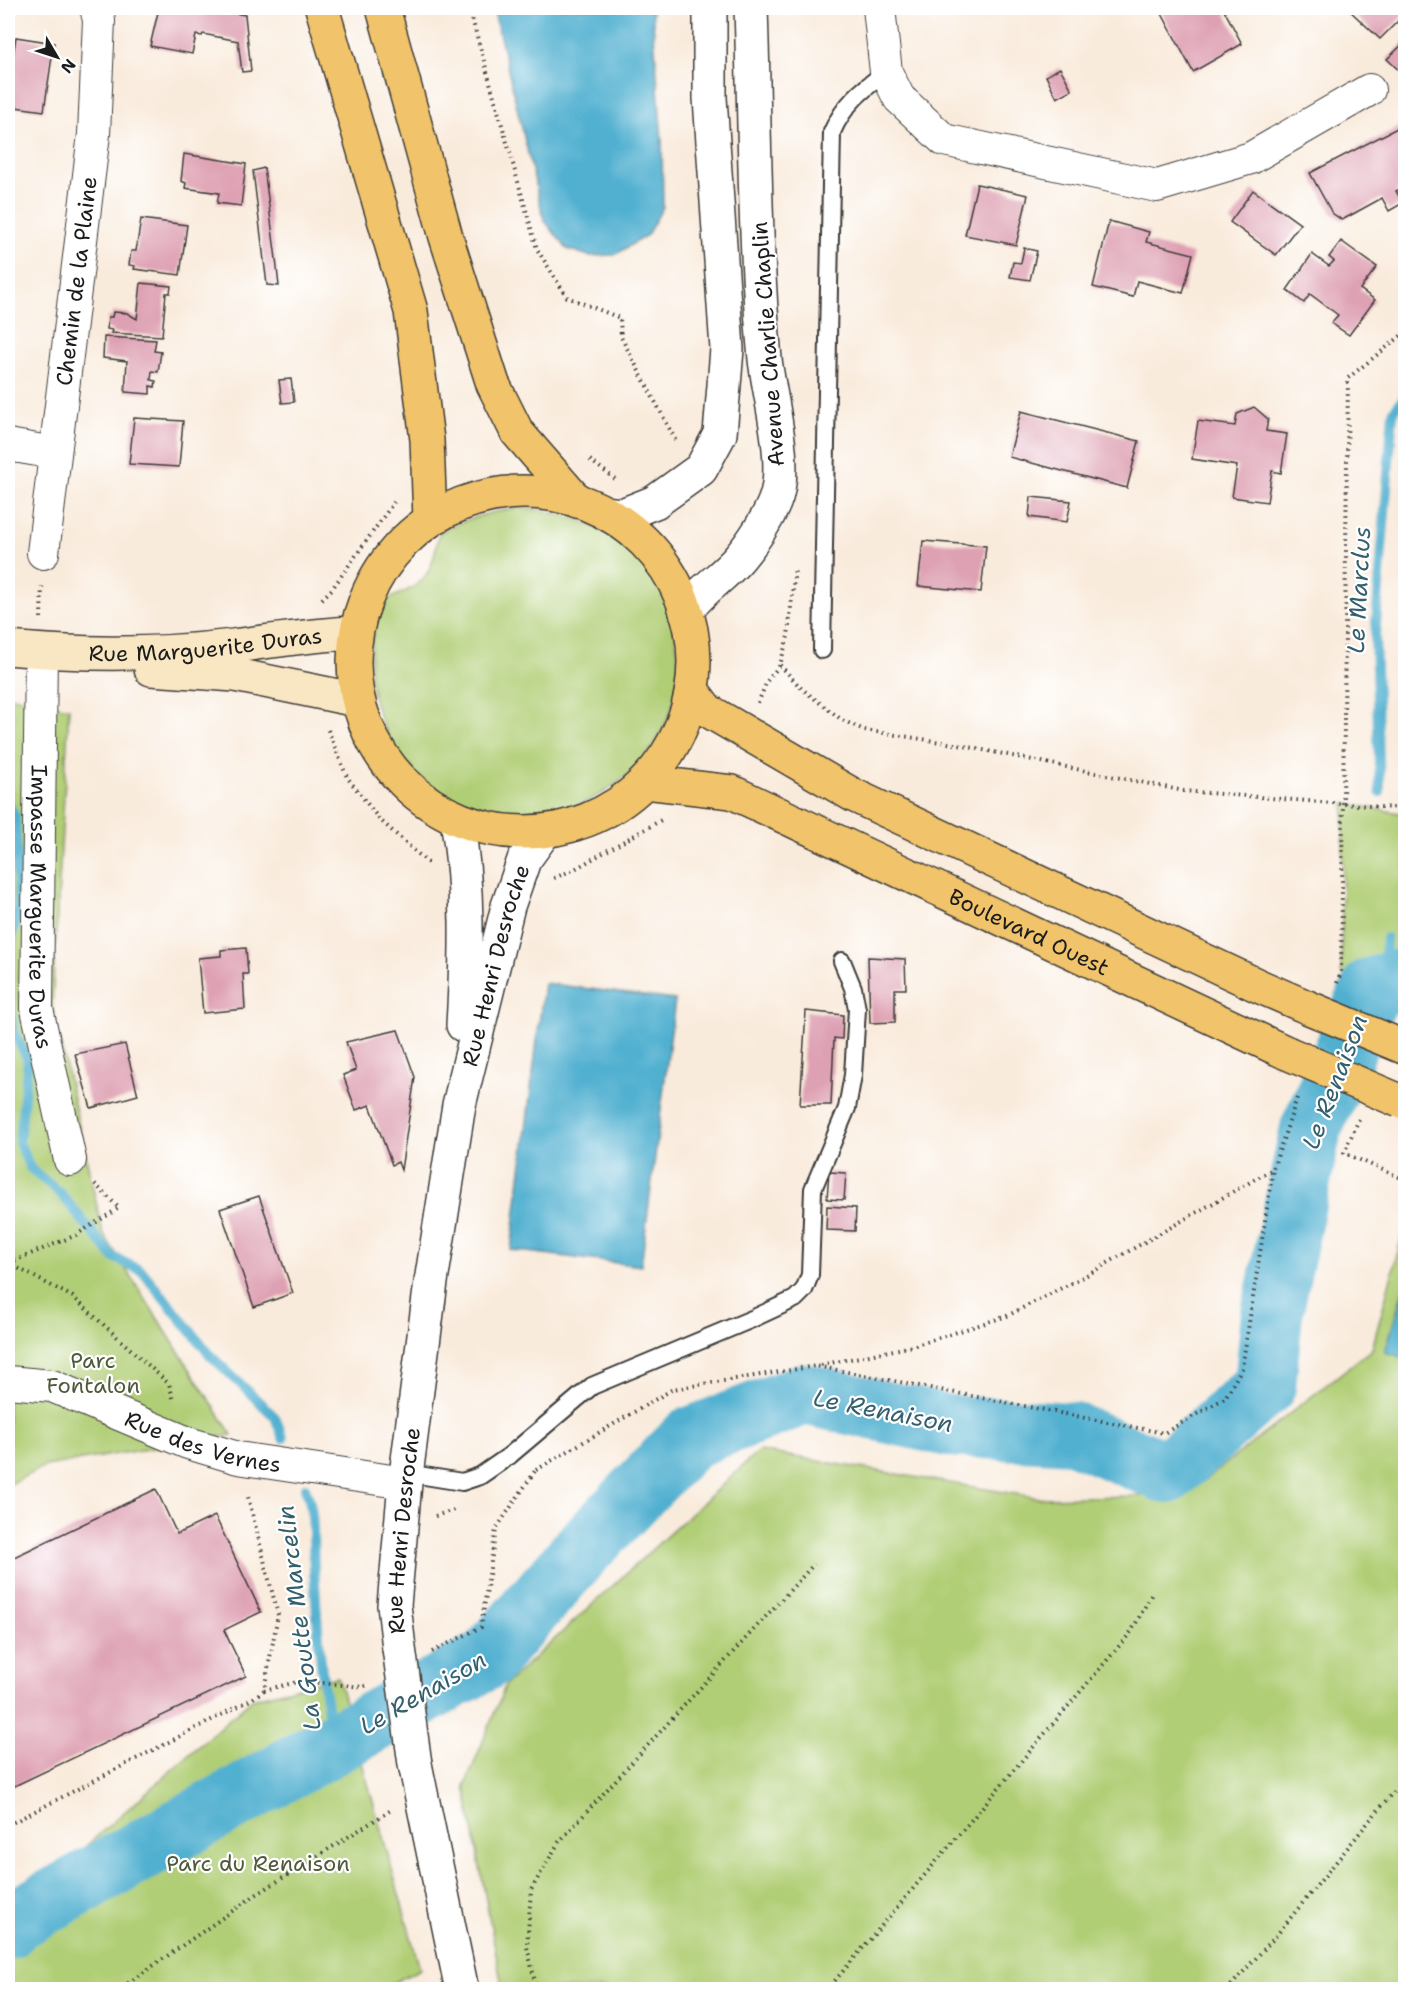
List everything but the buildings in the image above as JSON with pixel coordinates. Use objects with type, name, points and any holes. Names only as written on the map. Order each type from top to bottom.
[{"type":"main road","points":[[322,8],[411,311],[427,440],[430,520]]},
{"type":"main road","points":[[383,8],[446,237],[494,384],[517,432],[577,501]]},
{"type":"main road","points":[[547,494],[577,501],[606,513],[633,532],[656,555],[674,582],[686,612],[692,638],[692,690],[675,739],[645,782],[607,809],[582,822],[545,831],[500,831],[457,820],[422,799],[392,771],[371,738],[357,700],[353,655],[365,599],[381,569],[404,542],[430,520],[457,506],[496,495],[547,494]]},
{"type":"main road","name":"Rue Marguerite Duras","points":[[8,648],[48,651],[166,651],[231,646],[318,634],[356,633]]},
{"type":"main road","name":"Rue Marguerite Duras","points":[[48,651],[139,669],[235,675],[357,700]]},
{"type":"main road","points":[[692,690],[707,710],[853,795],[1260,987],[1406,1048]]},
{"type":"main road","name":"Boulevard Ouest","points":[[645,782],[732,792],[1287,1053],[1403,1102]]},
{"type":"street","name":"Chemin de la Plaine","points":[[43,553],[94,134],[99,20],[96,8]]},
{"type":"street","name":"Avenue Charlie Chaplin","points":[[606,513],[622,515],[655,502],[702,469],[720,434],[727,349],[710,98],[710,8]]},
{"type":"street","name":"Avenue Charlie Chaplin","points":[[686,612],[694,600],[740,557],[775,502],[779,470],[777,429],[764,337],[751,8]]},
{"type":"street","points":[[879,8],[880,36],[886,72],[898,98],[944,140],[1157,186],[1251,158],[1369,90]]},
{"type":"street","points":[[8,445],[55,453]]},
{"type":"street","name":"Impasse Marguerite Duras","points":[[48,651],[37,1010],[70,1160]]},
{"type":"street","name":"Rue Henri Desroche","points":[[457,820],[463,854],[468,931],[459,1105]]},
{"type":"street","name":"Rue Henri Desroche","points":[[462,1989],[418,1778],[412,1652],[394,1605],[405,1478],[431,1281],[459,1105],[508,906],[524,860],[545,831]]},
{"type":"street","name":"Rue des Vernes","points":[[8,1382],[52,1386],[188,1443],[237,1458],[405,1478]]},
{"type":"lane","points":[[822,650],[832,132],[840,113],[859,92],[886,72]]},
{"type":"lane","points":[[405,1478],[462,1482],[480,1476],[510,1456],[592,1386],[752,1319],[795,1299],[804,1290],[810,1275],[813,1189],[847,1108],[853,1076],[857,1010],[853,988],[842,961]]},
{"type":"path","points":[[470,8],[537,249],[567,297],[620,318],[621,337],[648,392],[684,456],[702,469]]},
{"type":"path","points":[[1337,984],[1341,973],[1348,378],[1406,332]]},
{"type":"path","points":[[586,456],[616,480]]},
{"type":"path","points":[[315,606],[332,590],[396,498]]},
{"type":"path","points":[[754,712],[766,681],[780,665],[788,636],[796,557]]},
{"type":"path","points":[[780,665],[810,695],[842,720],[864,730],[954,744],[1080,772],[1184,791],[1406,809]]},
{"type":"path","points":[[319,723],[328,728],[347,777],[379,819],[435,872]]},
{"type":"path","points":[[545,881],[573,870],[629,840],[643,828],[667,818]]},
{"type":"path","points":[[816,1366],[1164,1432],[1225,1398],[1242,1368],[1273,1169],[1298,1094]]},
{"type":"path","points":[[8,1263],[76,1235],[118,1208],[70,1160]]},
{"type":"path","points":[[526,1475],[673,1389],[816,1366],[913,1346],[1007,1316],[1085,1276],[1240,1185],[1273,1169]]},
{"type":"path","points":[[8,1263],[73,1297],[169,1384],[188,1443]]},
{"type":"path","points":[[237,1458],[278,1615],[264,1690]]},
{"type":"path","points":[[412,1652],[481,1627],[496,1529],[535,1470]]},
{"type":"path","points":[[401,1529],[461,1507]]},
{"type":"path","points":[[537,1989],[527,1947],[531,1890],[559,1842],[814,1564]]},
{"type":"path","points":[[827,1989],[1131,1632],[1153,1592]]},
{"type":"path","points":[[8,1825],[252,1700],[264,1690],[301,1681],[363,1687],[373,1682]]},
{"type":"path","points":[[1227,1989],[1275,1937],[1406,1776]]},
{"type":"path","points":[[118,1989],[254,1896],[418,1778]]},
{"type":"green space","points":[[517,508],[539,510],[583,522],[622,543],[652,575],[663,596],[672,620],[678,653],[673,703],[657,740],[632,770],[601,794],[565,809],[526,816],[487,812],[449,797],[419,776],[401,756],[386,731],[378,713],[370,677],[372,641],[381,602],[407,590],[423,579],[432,562],[439,533],[476,517]]},
{"type":"green space","name":"Parc Fontalon","points":[[8,696],[69,708],[52,1005],[103,1233],[232,1435],[45,1466],[8,1485]]},
{"type":"green space","points":[[1344,803],[1405,814],[1405,998],[1341,973]]},
{"type":"green space","points":[[1405,1225],[1405,1989],[506,1989],[501,1981],[465,1786],[506,1684],[759,1451],[1039,1498],[1186,1495],[1372,1349]]},
{"type":"green space","name":"Parc du Renaison","points":[[338,1677],[420,1969],[381,1989],[8,1989],[8,1915],[252,1699]]},
{"type":"water","points":[[493,8],[652,8],[662,140],[663,207],[647,235],[615,255],[589,256],[567,249],[544,220]]},
{"type":"water","points":[[544,983],[675,1000],[641,1266],[511,1250]]},
{"type":"water","points":[[1405,1284],[1405,1358],[1385,1352]]},
{"type":"waterway","name":"Le Marclus","points":[[1380,792],[1375,636],[1393,412],[1406,395]]},
{"type":"waterway","name":"La Goutte Marcelin","points":[[8,803],[15,816],[19,907],[8,951]]},
{"type":"waterway","name":"Le Marclus","points":[[1386,938],[1385,954],[1406,966]]},
{"type":"waterway","name":"Le Renaison","points":[[8,1928],[12,1922],[487,1659],[581,1551],[690,1438],[804,1394],[949,1426],[1073,1433],[1167,1473],[1265,1386],[1272,1313],[1311,1129],[1372,988],[1406,978]]},
{"type":"waterway","name":"La Goutte Marcelin","points":[[8,988],[13,1031],[28,1060],[19,1142],[30,1168],[60,1193],[113,1257],[142,1271],[212,1357],[275,1417],[283,1438]]},
{"type":"waterway","name":"La Goutte Marcelin","points":[[305,1488],[312,1517],[318,1635],[323,1679],[335,1743]]}]
